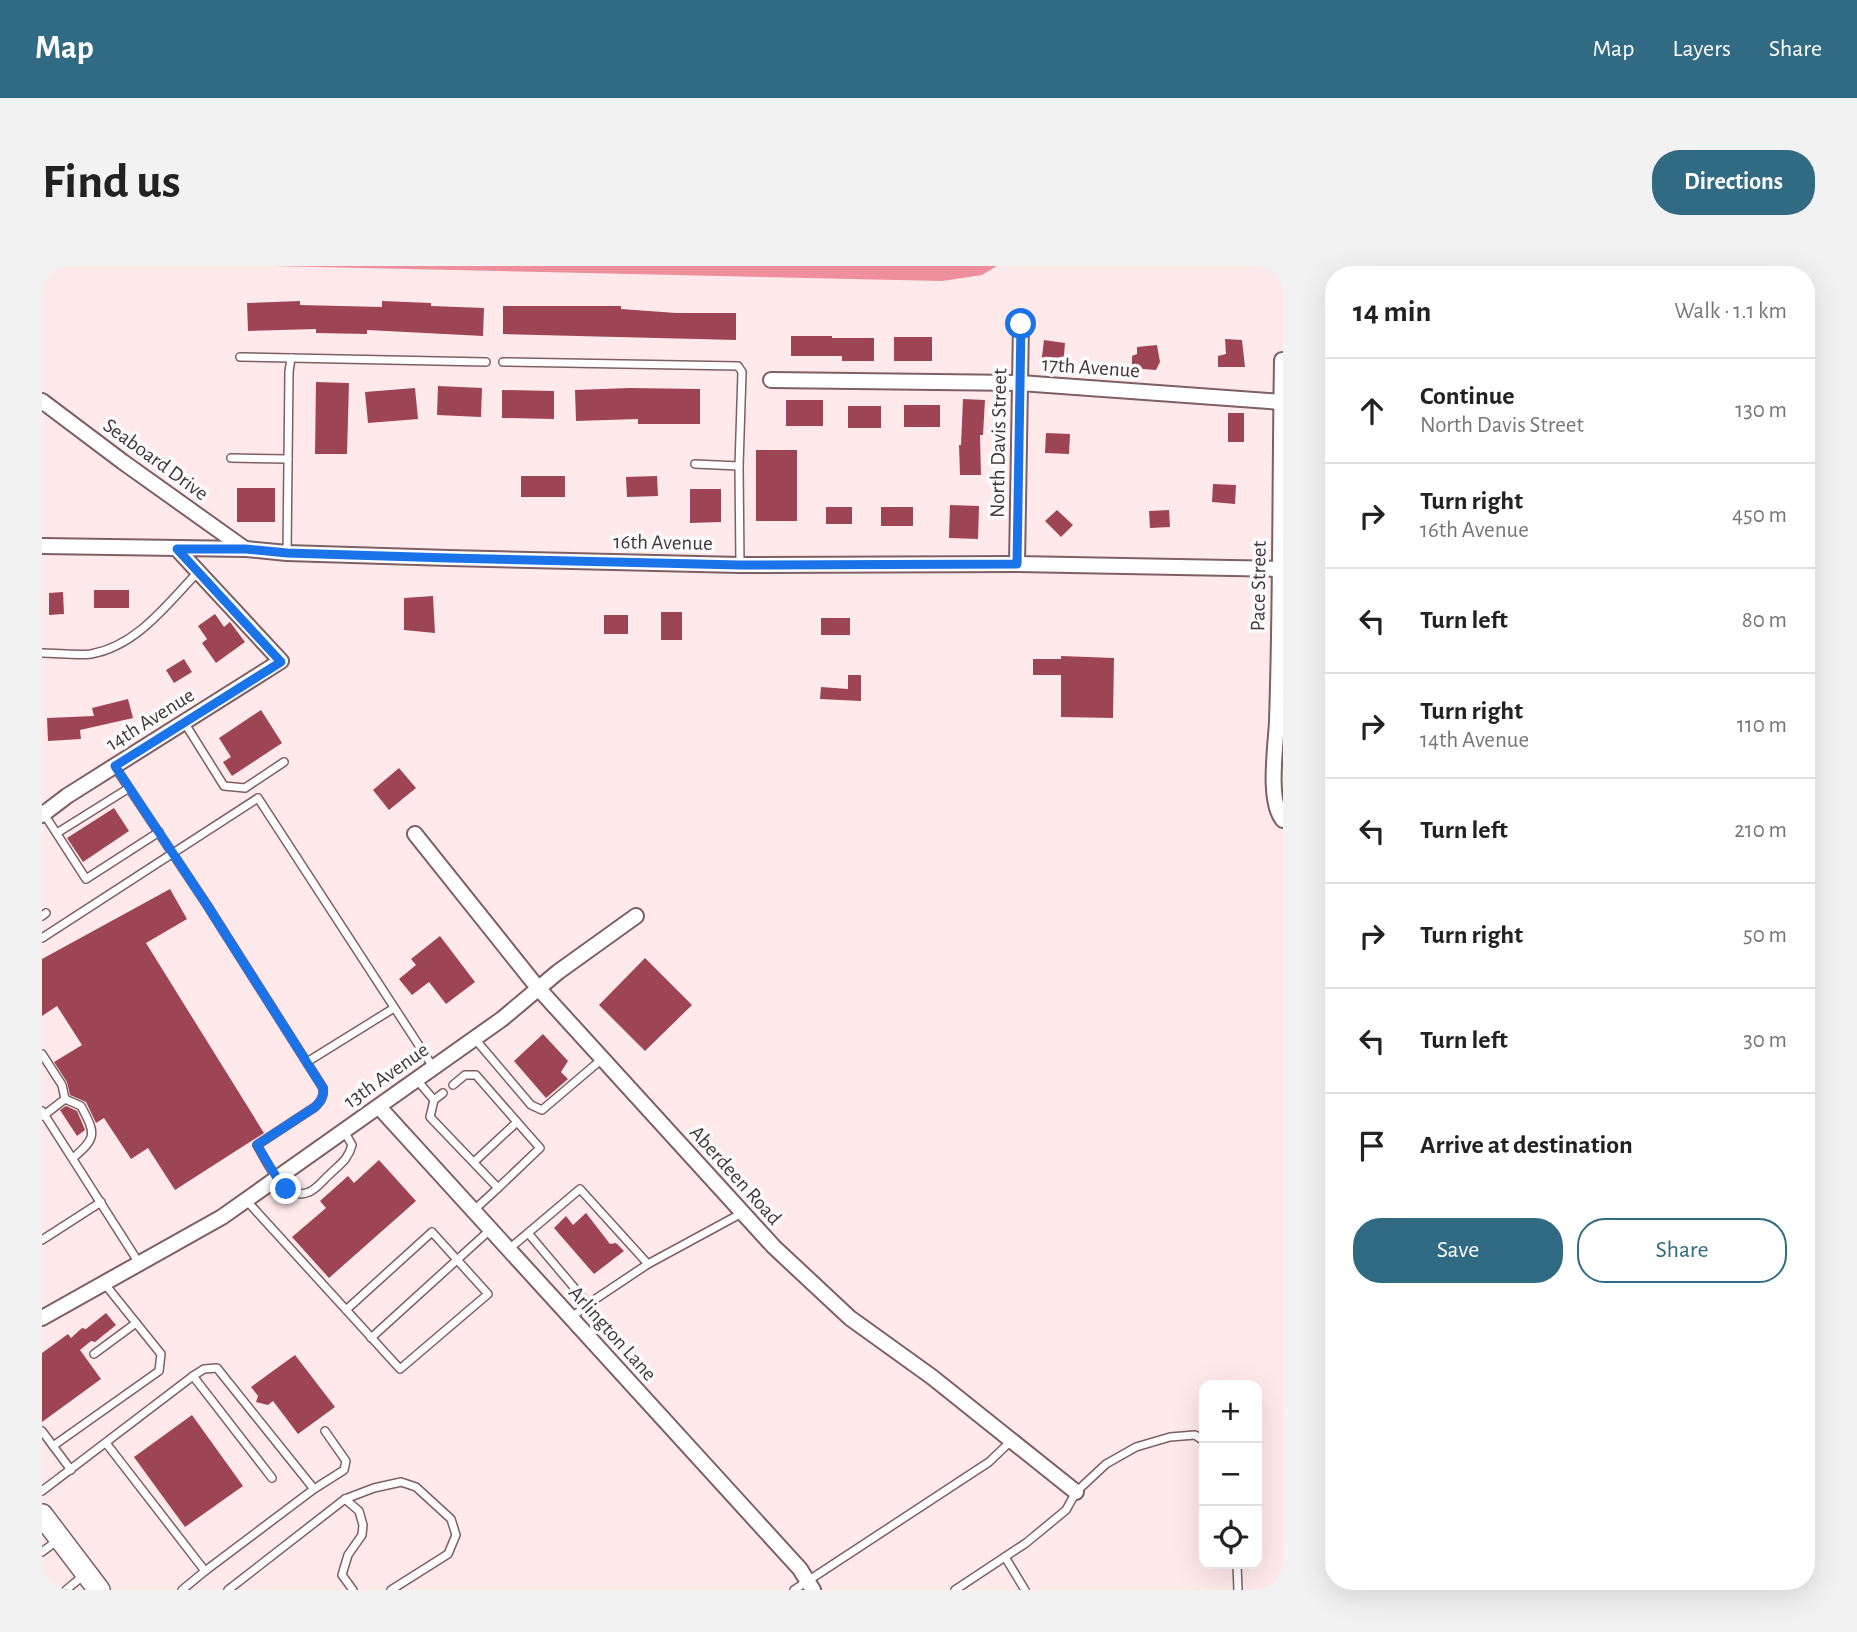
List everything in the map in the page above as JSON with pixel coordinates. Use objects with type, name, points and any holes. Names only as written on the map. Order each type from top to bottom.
[{"type":"main road","points":[[42,1515],[93,1582]]},
{"type":"street","name":"North Davis Street","points":[[1017,564],[1021,324]]},
{"type":"street","name":"Pace Street","points":[[1280,816],[1274,795],[1281,569],[1282,360]]},
{"type":"street","name":"17th Avenue","points":[[771,380],[1020,383],[1282,402]]},
{"type":"street","name":"Seaboard Drive","points":[[42,401],[246,549]]},
{"type":"street","name":"16th Avenue","points":[[42,546],[246,549],[287,553],[740,565],[1017,564],[1281,569]]},
{"type":"street","points":[[177,549],[198,572]]},
{"type":"street","name":"14th Avenue","points":[[43,813],[281,662],[198,572]]},
{"type":"street","name":"Aberdeen Road","points":[[415,834],[538,988],[742,1213],[801,1274],[850,1318],[932,1377],[1076,1492]]},
{"type":"street","name":"13th Avenue","points":[[42,1318],[212,1223],[246,1200],[502,1019],[558,972],[636,916]]},
{"type":"street","name":"Arlington Lane","points":[[379,1107],[800,1569],[810,1586]]},
{"type":"lane","points":[[240,357],[486,362]]},
{"type":"lane","points":[[287,553],[291,358]]},
{"type":"lane","points":[[503,362],[738,366],[741,372],[740,565]]},
{"type":"lane","points":[[231,458],[288,458]]},
{"type":"lane","points":[[695,464],[739,466]]},
{"type":"lane","points":[[42,653],[90,654],[113,647],[141,630],[198,572]]},
{"type":"lane","points":[[184,722],[224,786],[246,788],[284,762]]},
{"type":"lane","points":[[115,766],[323,1088],[321,1101],[306,1114],[257,1145],[286,1189],[295,1194],[306,1194],[349,1155],[352,1145],[343,1131]]},
{"type":"lane","points":[[57,833],[129,788]]},
{"type":"lane","points":[[42,938],[258,798],[433,1068]]},
{"type":"lane","points":[[43,813],[86,879],[159,832]]},
{"type":"lane","points":[[307,1062],[394,1008]]},
{"type":"lane","points":[[475,1038],[531,1105],[542,1110],[602,1059]]},
{"type":"lane","points":[[42,1054],[62,1085],[65,1098]]},
{"type":"lane","points":[[453,1085],[465,1075],[476,1075],[540,1149],[473,1211]]},
{"type":"lane","points":[[417,1080],[434,1100]]},
{"type":"lane","points":[[443,1093],[434,1100],[430,1117],[498,1188]]},
{"type":"lane","points":[[65,1098],[43,1114],[139,1263]]},
{"type":"lane","points":[[65,1098],[81,1105],[93,1128],[92,1137],[86,1147],[73,1158]]},
{"type":"lane","points":[[474,1162],[517,1122]]},
{"type":"lane","points":[[509,1250],[580,1189],[648,1264]]},
{"type":"lane","points":[[246,1200],[371,1338],[400,1369],[488,1294],[432,1232],[346,1310]]},
{"type":"lane","points":[[42,1240],[101,1202]]},
{"type":"lane","points":[[571,1318],[648,1264],[742,1213]]},
{"type":"lane","points":[[371,1338],[491,1229]]},
{"type":"lane","points":[[528,1233],[588,1304]]},
{"type":"lane","points":[[53,1446],[159,1371],[161,1354],[103,1283]]},
{"type":"lane","points":[[94,1354],[136,1323]]},
{"type":"lane","points":[[42,1491],[193,1376],[204,1369],[217,1368],[314,1489]]},
{"type":"lane","points":[[193,1376],[272,1478]]},
{"type":"lane","points":[[42,1430],[71,1470]]},
{"type":"lane","points":[[182,1590],[314,1489],[344,1470],[346,1461],[325,1431]]},
{"type":"lane","points":[[955,1590],[1026,1543],[1066,1510],[1076,1492],[1106,1464],[1136,1447],[1170,1437],[1195,1435],[1199,1438]]},
{"type":"lane","points":[[794,1590],[810,1586],[989,1462],[1011,1441]]},
{"type":"lane","points":[[106,1443],[205,1571]]},
{"type":"lane","points":[[228,1590],[345,1499],[374,1488],[401,1482],[416,1487],[450,1519],[456,1535],[448,1554],[391,1590]]},
{"type":"lane","points":[[345,1499],[359,1511],[363,1525],[362,1535],[348,1555],[342,1575],[354,1590]]},
{"type":"lane","points":[[42,1552],[60,1539]]},
{"type":"lane","points":[[1005,1557],[1025,1590]]},
{"type":"lane","points":[[1237,1569],[1238,1590]]},
{"type":"lane","points":[[66,1590],[93,1582]]},
{"type":"shaded area","points":[[272,266],[997,266],[982,275],[942,281]]},
{"type":"building","points":[[300,301],[300,305],[382,307],[382,301],[484,308],[483,336],[367,330],[367,334],[316,333],[316,329],[248,331],[247,303]]},
{"type":"building","points":[[503,306],[621,306],[621,309],[676,313],[736,313],[736,340],[503,334]]},
{"type":"building","points":[[791,336],[874,338],[874,361],[842,361],[842,356],[791,356]]},
{"type":"building","points":[[894,337],[932,337],[932,361],[894,361]]},
{"type":"building","points":[[1225,339],[1242,340],[1245,367],[1218,367],[1218,356],[1226,354]]},
{"type":"building","points":[[1044,340],[1065,343],[1063,367],[1041,365]]},
{"type":"building","points":[[1157,345],[1160,362],[1156,370],[1132,365],[1132,356],[1137,354],[1137,347]]},
{"type":"building","points":[[316,382],[349,383],[347,454],[315,454]]},
{"type":"building","points":[[438,386],[482,388],[481,417],[437,415]]},
{"type":"building","points":[[415,388],[418,419],[368,423],[365,392]]},
{"type":"building","points":[[700,389],[700,424],[638,424],[638,419],[576,421],[575,390]]},
{"type":"building","points":[[502,390],[554,391],[554,419],[502,418]]},
{"type":"building","points":[[963,399],[985,400],[983,435],[980,435],[981,475],[960,475],[959,445]]},
{"type":"building","points":[[786,400],[823,400],[823,426],[786,426]]},
{"type":"building","points":[[904,405],[940,405],[940,427],[904,427]]},
{"type":"building","points":[[848,406],[881,406],[881,428],[848,428]]},
{"type":"building","points":[[1228,413],[1244,413],[1244,442],[1228,442]]},
{"type":"building","points":[[1046,433],[1070,434],[1069,454],[1045,453]]},
{"type":"building","points":[[756,450],[797,450],[797,521],[756,521]]},
{"type":"building","points":[[521,476],[565,476],[565,497],[521,497]]},
{"type":"building","points":[[657,476],[658,496],[627,497],[626,477]]},
{"type":"building","points":[[1213,484],[1236,485],[1235,504],[1212,502]]},
{"type":"building","points":[[237,488],[275,488],[275,522],[237,522]]},
{"type":"building","points":[[690,489],[721,489],[721,522],[690,523]]},
{"type":"building","points":[[950,505],[979,506],[978,539],[949,538]]},
{"type":"building","points":[[826,507],[852,507],[852,524],[826,524]]},
{"type":"building","points":[[881,507],[913,507],[913,526],[881,526]]},
{"type":"building","points":[[1057,510],[1073,525],[1061,537],[1045,521]]},
{"type":"building","points":[[1169,510],[1170,527],[1150,528],[1149,511]]},
{"type":"building","points":[[94,590],[129,590],[129,608],[94,608]]},
{"type":"building","points":[[63,592],[64,614],[49,615],[49,593]]},
{"type":"building","points":[[433,596],[435,633],[404,630],[404,598]]},
{"type":"building","points":[[661,612],[682,612],[682,640],[661,640]]},
{"type":"building","points":[[215,614],[224,627],[230,622],[245,642],[216,663],[202,643],[207,639],[198,626]]},
{"type":"building","points":[[604,615],[628,615],[628,634],[604,634]]},
{"type":"building","points":[[821,618],[850,618],[850,635],[821,635]]},
{"type":"building","points":[[1061,656],[1114,658],[1113,718],[1061,717],[1061,675],[1033,675],[1033,659],[1061,659]]},
{"type":"building","points":[[184,659],[192,672],[174,683],[166,670]]},
{"type":"building","points":[[848,675],[861,675],[861,701],[820,699],[821,687],[848,689]]},
{"type":"building","points":[[128,699],[133,718],[80,730],[81,739],[48,741],[47,718],[94,716],[92,708]]},
{"type":"building","points":[[261,710],[282,743],[232,776],[223,762],[231,757],[219,738]]},
{"type":"building","points":[[399,768],[416,788],[389,810],[373,790]]},
{"type":"building","points":[[114,808],[129,831],[83,862],[67,838]]},
{"type":"building","points":[[170,889],[187,919],[146,943],[264,1133],[175,1190],[148,1148],[131,1159],[104,1118],[96,1123],[86,1102],[70,1095],[67,1082],[54,1062],[82,1045],[57,1006],[42,1016],[42,959]]},
{"type":"building","points":[[440,936],[475,982],[446,1004],[429,982],[412,995],[399,979],[416,965],[411,959]]},
{"type":"building","points":[[645,958],[692,1005],[645,1051],[599,1005]]},
{"type":"building","points":[[543,1034],[568,1061],[561,1072],[568,1079],[546,1098],[514,1061]]},
{"type":"building","points":[[66,1106],[77,1111],[85,1130],[77,1136],[60,1110]]},
{"type":"building","points":[[379,1160],[416,1201],[329,1278],[292,1237],[326,1208],[320,1201],[348,1176],[354,1183]]},
{"type":"building","points":[[586,1213],[610,1244],[616,1243],[624,1251],[594,1274],[554,1228],[566,1216],[573,1225]]},
{"type":"building","points":[[106,1313],[116,1325],[80,1350],[101,1379],[42,1422],[42,1353],[68,1334],[71,1338],[82,1328],[86,1329]]},
{"type":"building","points":[[295,1355],[335,1407],[298,1434],[273,1401],[268,1405],[256,1402],[258,1396],[251,1387]]},
{"type":"building","points":[[192,1415],[243,1486],[185,1527],[134,1457]]},
{"type":"route","points":[[286,1189],[257,1145],[315,1107],[324,1094],[323,1088],[115,766],[281,662],[177,549],[740,565],[1017,564],[1021,324]]}]
